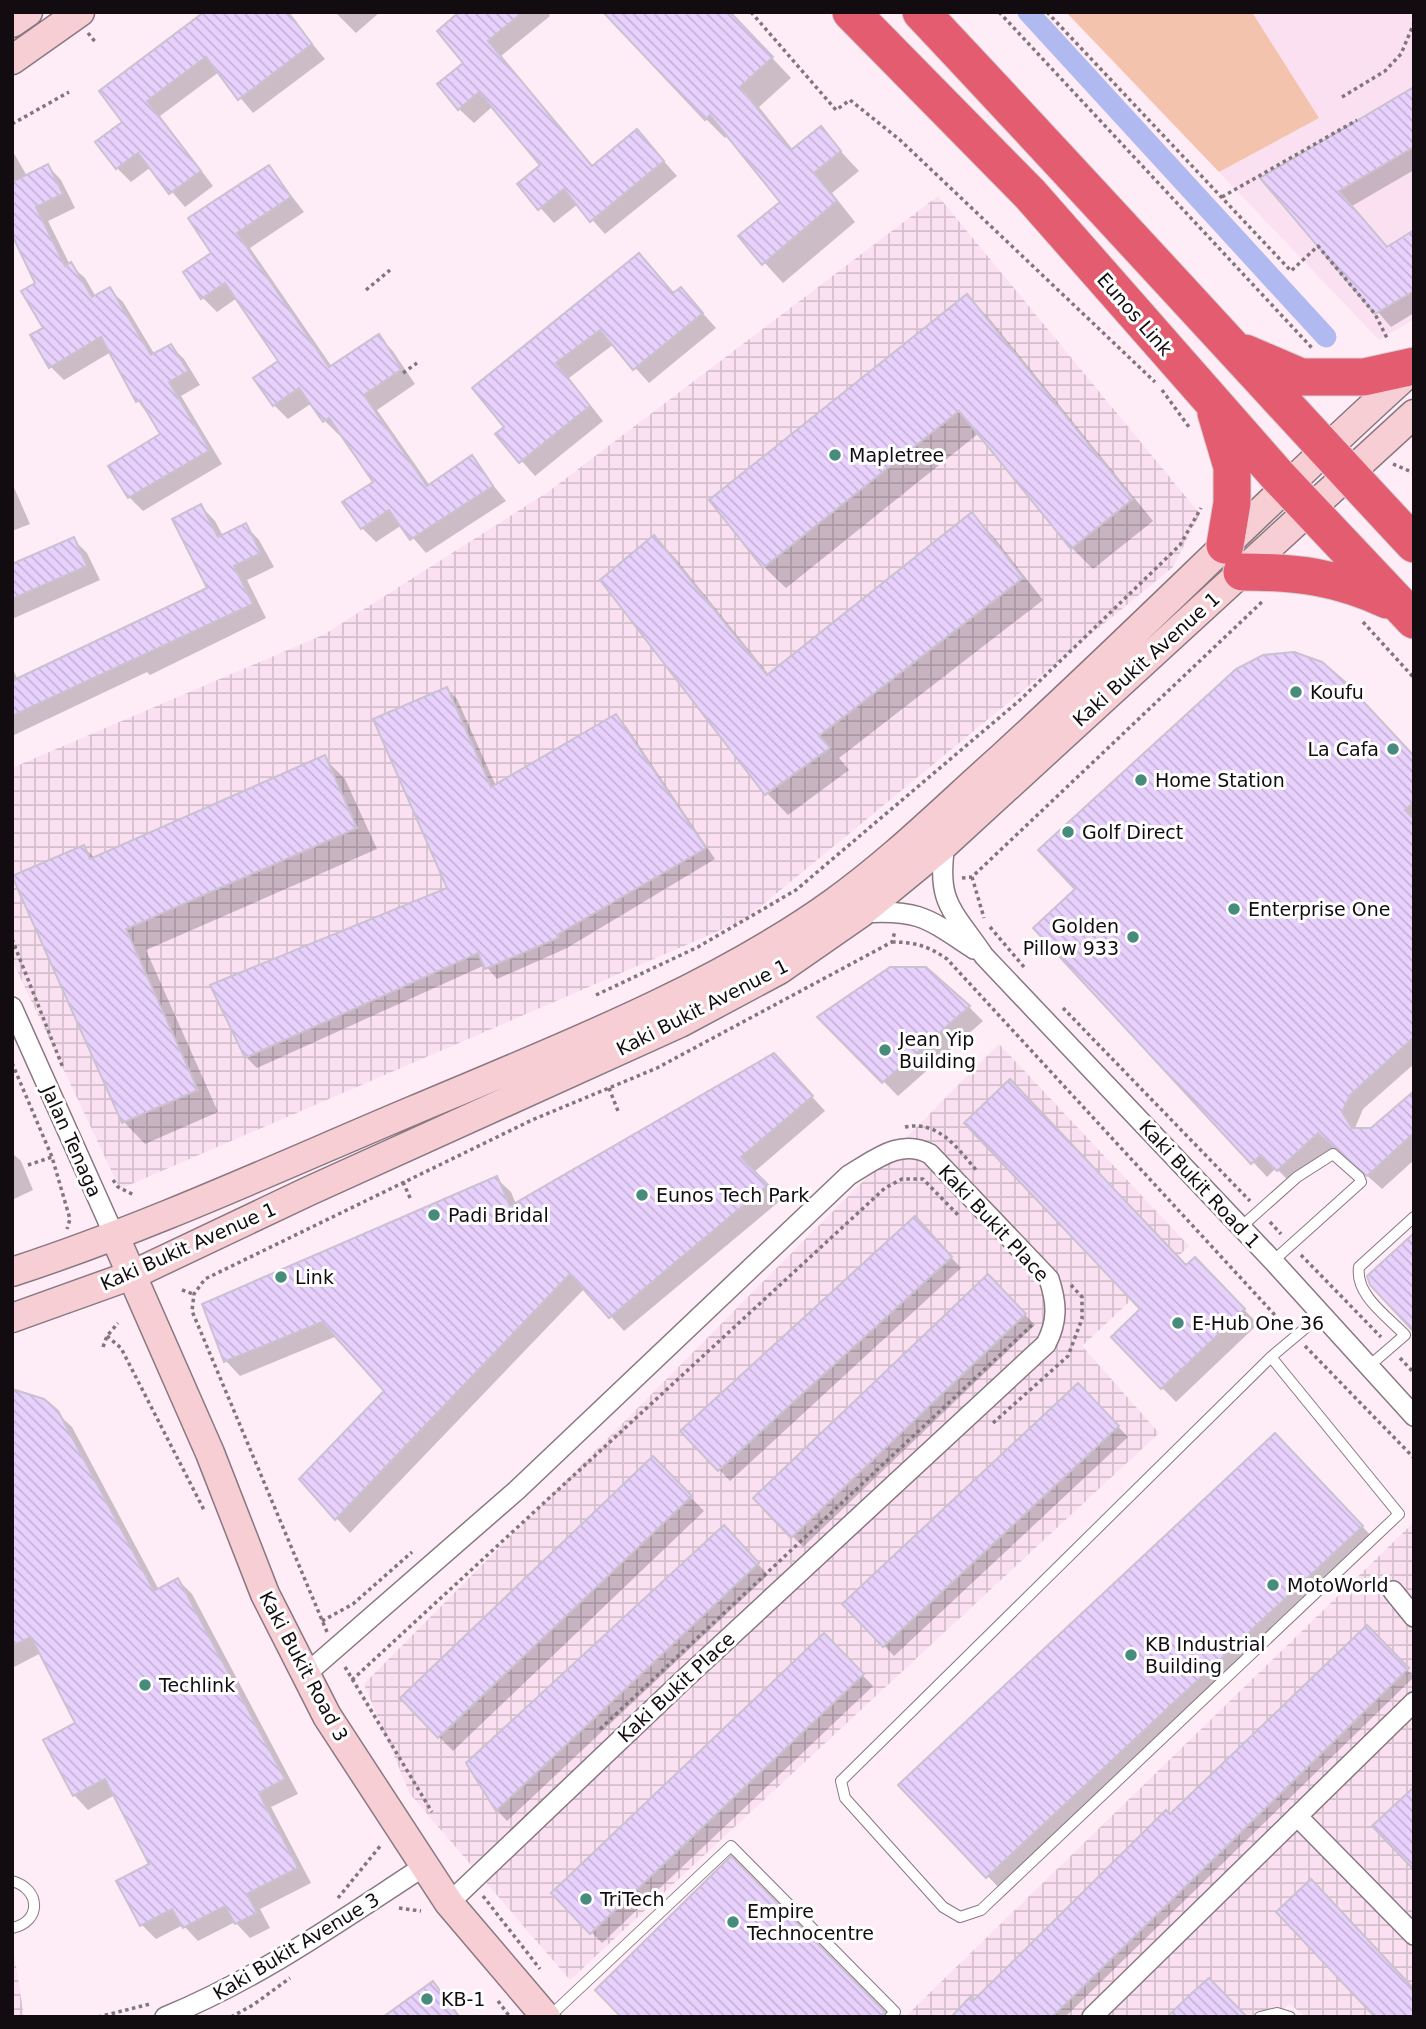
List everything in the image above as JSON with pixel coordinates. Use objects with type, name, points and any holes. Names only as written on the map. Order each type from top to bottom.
[{"type":"highway","name":"Eunos Link","points":[[851,12],[1030,194],[1299,498],[1407,613]]},
{"type":"highway","points":[[921,12],[1414,544]]},
{"type":"highway","points":[[1234,348],[1301,377],[1364,377],[1414,367]]},
{"type":"highway","points":[[1213,402],[1232,467],[1234,559],[1287,572],[1349,582],[1407,613]]},
{"type":"main road","points":[[12,23],[28,12]]},
{"type":"main road","points":[[12,60],[48,21],[80,12]]},
{"type":"main road","points":[[1335,461],[1414,367]]},
{"type":"main road","points":[[1335,461],[1414,414]]},
{"type":"main road","name":"Kaki Bukit Avenue 1","points":[[12,1318],[132,1275],[309,1191],[680,1023],[779,970],[861,913],[945,844],[1335,461]]},
{"type":"main road","name":"Kaki Bukit Avenue 1","points":[[12,1272],[115,1237],[547,1054],[668,998],[786,933],[831,905],[887,862],[1044,719],[1234,559]]},
{"type":"main road","name":"Jalan Tenaga","points":[[115,1237],[132,1275]]},
{"type":"main road","name":"Kaki Bukit Road 3","points":[[132,1275],[210,1453],[265,1594],[327,1716],[423,1867],[456,1911],[553,2011]]},
{"type":"street","name":"Kaki Bukit Road 1","points":[[945,844],[940,872],[945,899],[984,956],[1273,1261],[1414,1416]]},
{"type":"street","name":"Kaki Bukit Road 1","points":[[861,913],[906,911],[932,922],[984,956]]},
{"type":"street","name":"Jalan Tenaga","points":[[12,1007],[115,1237]]},
{"type":"street","name":"Kaki Bukit Place","points":[[306,1674],[517,1490],[849,1175],[887,1152],[906,1147],[930,1154],[1049,1279],[1056,1300],[1056,1314],[1053,1330],[1046,1343],[690,1674],[456,1911]]},
{"type":"street","points":[[1393,1591],[1414,1617]]},
{"type":"street","points":[[1092,2017],[1414,1702]]},
{"type":"street","points":[[1297,1816],[1414,1935]]},
{"type":"street","name":"Kaki Bukit Avenue 3","points":[[162,2009],[214,1997],[290,1953],[423,1867]]},
{"type":"lane","points":[[1241,1227],[1297,1177],[1333,1154],[1359,1177],[1362,1182],[1273,1261]]},
{"type":"lane","points":[[1414,1217],[1359,1267],[1357,1278],[1361,1289],[1414,1344]]},
{"type":"lane","points":[[1271,1357],[1399,1514],[981,1910],[960,1917],[943,1907],[845,1798],[841,1781],[1271,1357],[1321,1315]]},
{"type":"lane","points":[[1369,1366],[1405,1335]]},
{"type":"lane","points":[[553,2011],[731,1846],[895,2012],[890,2017]]},
{"type":"lane","points":[[12,1881],[23,1884],[32,1893],[35,1905],[31,1917],[21,1926],[12,1928]]},
{"type":"lane","points":[[1260,2017],[1278,2013],[1290,2017]]},
{"type":"path","points":[[751,12],[836,110],[850,100],[900,140],[1159,386],[1194,437]]},
{"type":"path","points":[[999,12],[1308,347],[1318,350]]},
{"type":"path","points":[[1047,12],[1291,271],[1318,246],[1375,314],[1388,340]]},
{"type":"path","points":[[1342,97],[1385,71],[1401,54],[1414,23]]},
{"type":"path","points":[[12,124],[69,92]]},
{"type":"path","points":[[1222,197],[1357,120]]},
{"type":"path","points":[[366,290],[390,270]]},
{"type":"path","points":[[403,373],[417,363]]},
{"type":"path","points":[[1393,464],[1414,473]]},
{"type":"path","points":[[596,995],[698,947],[796,890],[1020,700],[1180,545],[1202,505]]},
{"type":"path","points":[[942,886],[972,877],[1261,601],[1273,596]]},
{"type":"path","points":[[1355,613],[1414,678]]},
{"type":"path","points":[[972,877],[984,920],[1027,971]]},
{"type":"path","points":[[892,942],[896,925],[906,911]]},
{"type":"path","points":[[12,939],[65,1074]]},
{"type":"path","points":[[432,1812],[335,1651],[192,1311],[194,1294],[205,1279],[532,1120],[657,1068],[892,942],[914,942],[929,947],[947,959],[1295,1337],[1414,1458]]},
{"type":"path","points":[[1056,1001],[1414,1373]]},
{"type":"path","points":[[12,1063],[14,1075],[52,1157],[70,1219],[62,1234]]},
{"type":"path","points":[[609,1088],[618,1111]]},
{"type":"path","points":[[894,1130],[916,1125],[946,1135],[980,1175]]},
{"type":"path","points":[[28,1164],[52,1157]]},
{"type":"path","points":[[108,1175],[118,1187],[134,1195]]},
{"type":"path","points":[[352,1680],[886,1188],[902,1179],[923,1179],[962,1219]]},
{"type":"path","points":[[403,1182],[411,1200]]},
{"type":"path","points":[[985,1430],[1068,1356],[1082,1319],[1082,1297],[1065,1276]]},
{"type":"path","points":[[182,1290],[194,1294]]},
{"type":"path","points":[[600,1730],[1038,1320]]},
{"type":"path","points":[[103,1347],[118,1323]]},
{"type":"path","points":[[322,1621],[353,1604],[416,1549]]},
{"type":"path","points":[[333,1902],[382,1846]]},
{"type":"path","points":[[456,1911],[483,1896],[493,1887]]},
{"type":"path","points":[[483,1896],[553,2011]]},
{"type":"path","points":[[98,2017],[162,2009]]},
{"type":"shaded area","points":[[1066,12],[1252,12],[1319,118],[1219,172]]},
{"type":"shaded area","points":[[1252,12],[1414,12],[1414,319],[1379,340],[1219,172],[1319,118]]},
{"type":"shaded area","points":[[938,196],[1200,514],[1173,567],[744,920],[120,1189],[12,960],[12,768],[325,634],[548,492]]},
{"type":"shaded area","points":[[999,1044],[1189,1246],[1082,1346],[1159,1433],[570,1980],[410,1794],[364,1684]]},
{"type":"shaded area","points":[[1414,1522],[1414,2017],[1307,2017],[1289,2004],[1275,2017],[905,2017]]},
{"type":"shaded area","points":[[12,1940],[24,2017],[12,2017]]},
{"type":"building","points":[[204,12],[288,12],[312,44],[238,100],[206,57],[147,101],[201,171],[169,194],[138,153],[116,169],[95,142],[122,122],[99,91]]},
{"type":"building","points":[[459,12],[523,12],[488,41],[592,166],[637,129],[664,161],[590,222],[564,189],[538,210],[517,184],[540,165],[479,92],[458,110],[437,84],[463,63],[437,31]]},
{"type":"building","points":[[603,12],[730,12],[773,57],[740,87],[791,150],[821,126],[841,151],[814,173],[837,201],[762,265],[738,236],[780,202],[710,115],[705,120]]},
{"type":"building","points":[[1414,87],[1414,147],[1339,191],[1387,247],[1414,230],[1414,291],[1375,314],[1260,178]]},
{"type":"building","points":[[48,164],[63,194],[36,207],[65,266],[71,262],[92,297],[110,287],[151,355],[171,344],[188,371],[169,382],[210,450],[128,498],[108,466],[160,434],[140,400],[136,402],[101,337],[49,368],[30,335],[43,328],[21,291],[35,283],[12,235],[12,182]]},
{"type":"building","points":[[269,165],[291,197],[237,233],[329,367],[379,334],[402,369],[364,395],[427,486],[472,455],[493,486],[410,540],[389,510],[361,529],[342,502],[373,482],[329,418],[323,422],[299,388],[273,406],[253,378],[278,361],[225,283],[201,299],[183,272],[211,253],[188,218]]},
{"type":"building","points":[[639,253],[673,293],[681,287],[703,313],[633,370],[600,330],[556,363],[590,406],[519,463],[495,434],[504,427],[472,388]]},
{"type":"building","name":"Mapletree","points":[[967,294],[1133,499],[1071,549],[959,411],[763,568],[709,500]]},
{"type":"building","points":[[201,504],[218,537],[246,523],[261,553],[234,566],[253,604],[12,716],[12,681],[207,588],[172,519]]},
{"type":"building","points":[[972,512],[1023,578],[819,736],[830,748],[765,795],[600,580],[654,535],[767,675]]},
{"type":"building","points":[[74,537],[87,566],[12,599],[12,564]]},
{"type":"building","name":"Enterprise One","points":[[1294,652],[1322,662],[1345,682],[1414,756],[1414,802],[1405,810],[1414,819],[1414,1037],[1350,1095],[1342,1112],[1352,1128],[1371,1128],[1414,1091],[1414,1133],[1367,1176],[1318,1133],[1277,1171],[1261,1155],[1251,1164],[1033,928],[1075,889],[1038,850],[1236,669],[1263,655]]},
{"type":"building","points":[[447,687],[491,787],[616,714],[706,848],[557,935],[558,938],[485,969],[478,953],[245,1058],[210,985],[447,888],[373,719]]},
{"type":"building","points":[[325,755],[357,828],[126,929],[198,1090],[122,1123],[12,876],[84,845],[90,859]]},
{"type":"building","name":"Jean Yip Building","points":[[890,967],[926,967],[970,1006],[882,1083],[817,1017]]},
{"type":"building","points":[[774,1053],[813,1096],[741,1157],[768,1185],[609,1318],[570,1274],[335,1520],[299,1479],[384,1391],[322,1322],[224,1362],[202,1304],[497,1176],[510,1206]]},
{"type":"building","points":[[1010,1079],[1186,1265],[1195,1257],[1245,1309],[1161,1389],[1111,1337],[1140,1309],[964,1123]]},
{"type":"building","points":[[915,1216],[952,1257],[718,1471],[680,1431]]},
{"type":"building","points":[[1414,1233],[1414,1332],[1370,1285],[1367,1276]]},
{"type":"building","points":[[988,1274],[1026,1314],[791,1538],[753,1498]]},
{"type":"building","points":[[1078,1383],[1119,1426],[883,1647],[842,1604]]},
{"type":"building","name":"Techlink","points":[[12,1389],[44,1399],[58,1411],[154,1591],[178,1578],[285,1779],[259,1793],[298,1868],[247,1894],[257,1913],[235,1924],[225,1906],[183,1928],[172,1909],[140,1926],[116,1881],[149,1864],[105,1779],[73,1796],[43,1740],[75,1723],[31,1637],[12,1646]]},
{"type":"building","name":"KB Industrial Building","points":[[1275,1433],[1363,1526],[986,1878],[898,1785]]},
{"type":"building","points":[[653,1456],[692,1496],[438,1738],[400,1698]]},
{"type":"building","points":[[724,1525],[759,1563],[496,1811],[466,1763]]},
{"type":"building","points":[[1367,1625],[1409,1668],[1052,2017],[951,2017],[971,1996],[974,2000],[1166,1810],[1170,1814]]},
{"type":"building","points":[[824,1633],[864,1674],[590,1934],[551,1893]]},
{"type":"building","points":[[1414,1787],[1414,1870],[1372,1826]]},
{"type":"building","name":"Empire Technocentre","points":[[731,1856],[885,2012],[880,2017],[621,2017],[595,1990]]},
{"type":"building","points":[[1311,1879],[1414,1989],[1414,2017],[1375,2017],[1276,1912]]},
{"type":"building","points":[[1209,1978],[1247,2017],[1167,2017],[1193,1992]]},
{"type":"building","name":"KB-1","points":[[433,1981],[459,2017],[383,2017]]},
{"type":"waterway","points":[[1028,12],[1326,337]]},
{"type":"place","name":"Mapletree","points":[[835,455]]},
{"type":"place","name":"Koufu","points":[[1296,692]]},
{"type":"place","name":"La Cafa","points":[[1393,749]]},
{"type":"place","name":"Home Station","points":[[1141,780]]},
{"type":"place","name":"Golf Direct","points":[[1068,832]]},
{"type":"place","name":"Enterprise One","points":[[1234,909]]},
{"type":"place","name":"Golden Pillow 933","points":[[1133,937]]},
{"type":"place","name":"Jean Yip Building","points":[[885,1050]]},
{"type":"place","name":"Eunos Tech Park","points":[[642,1195]]},
{"type":"place","name":"Padi Bridal","points":[[434,1215]]},
{"type":"place","name":"Link","points":[[281,1277]]},
{"type":"place","name":"E-Hub One 36","points":[[1178,1323]]},
{"type":"place","name":"MotoWorld","points":[[1273,1585]]},
{"type":"place","name":"KB Industrial Building","points":[[1131,1655]]},
{"type":"place","name":"Techlink","points":[[145,1685]]},
{"type":"place","name":"TriTech","points":[[586,1899]]},
{"type":"place","name":"Empire Technocentre","points":[[733,1922]]},
{"type":"place","name":"KB-1","points":[[427,1999]]}]
